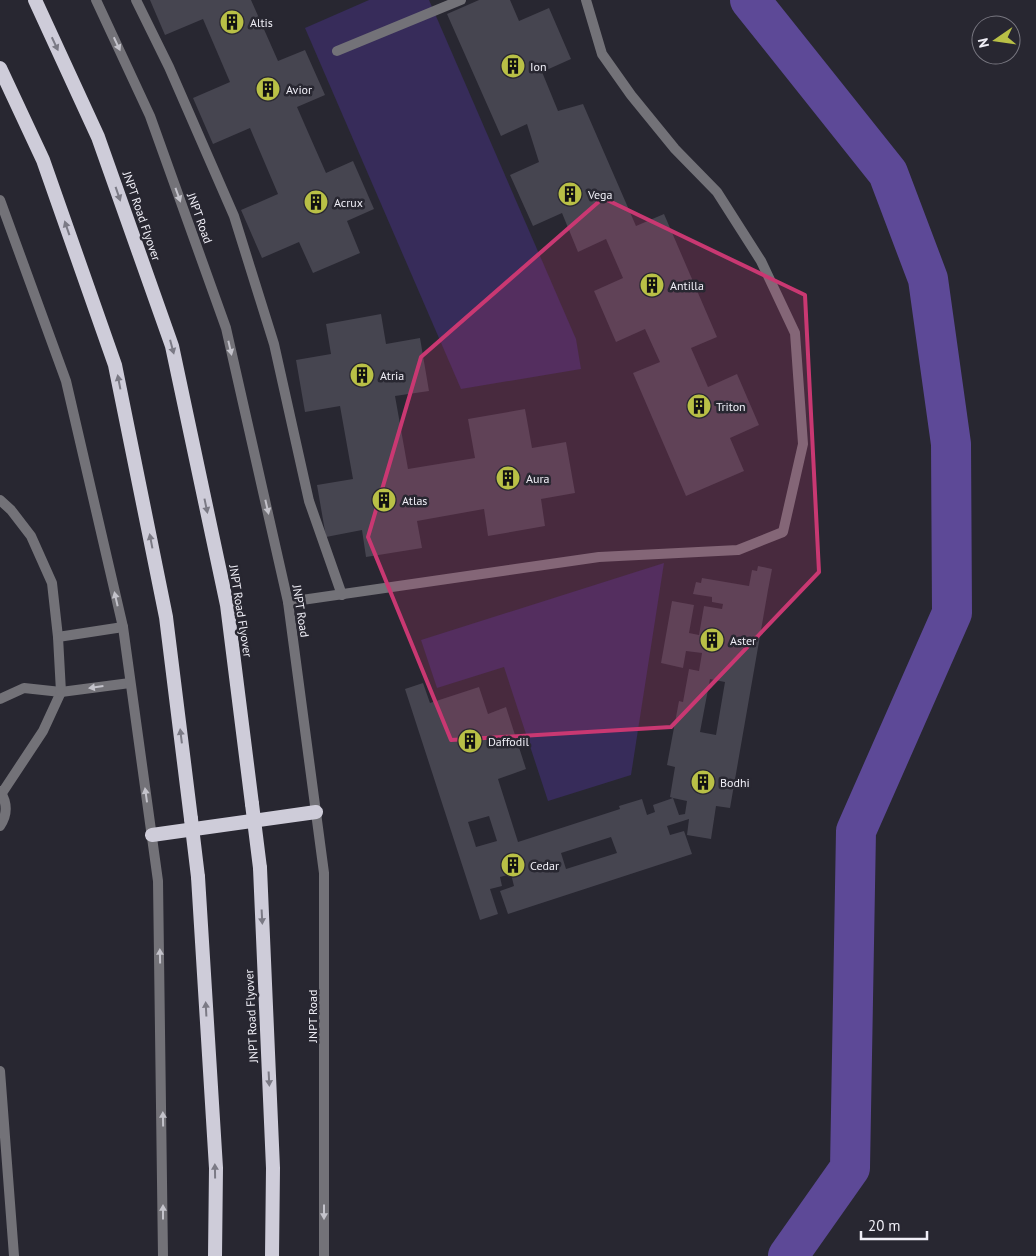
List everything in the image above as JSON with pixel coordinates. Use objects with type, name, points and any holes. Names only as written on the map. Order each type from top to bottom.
[{"type":"highway","name":"JNPT Road Flyover","points":[[35,0],[98,137],[172,346],[228,604],[260,868],[273,1168],[272,1256]]},
{"type":"highway","points":[[0,68],[43,160],[115,365],[166,617],[198,877],[216,1168],[215,1256]]},
{"type":"highway","points":[[152,835],[316,812]]},
{"type":"street","name":"JNPT Road","points":[[96,0],[150,116],[226,328],[288,602],[324,874],[324,1256]]},
{"type":"street","points":[[136,0],[169,68],[234,216],[274,344],[309,501],[342,595]]},
{"type":"street","points":[[338,51],[461,0]]},
{"type":"street","points":[[288,602],[599,557],[738,550],[783,532],[803,444],[795,333],[761,261],[717,192],[675,149],[631,96],[602,54],[586,0]]},
{"type":"street","points":[[0,200],[66,381],[122,627],[158,880],[163,1256]]},
{"type":"street","points":[[0,500],[11,510],[31,536],[52,583],[58,637],[61,692],[43,731],[1,792],[6,811],[0,826]]},
{"type":"street","points":[[58,637],[122,627]]},
{"type":"street","points":[[0,699],[24,688],[61,692],[130,683]]},
{"type":"street","points":[[0,1071],[14,1256]]},
{"type":"highlighted area","points":[[603,198],[805,295],[819,572],[671,727],[451,740],[368,537],[421,357]]},
{"type":"shaded area","points":[[369,0],[429,0],[576,339],[581,369],[461,389],[305,28]]},
{"type":"shaded area","points":[[664,563],[631,775],[548,801],[504,667],[437,688],[421,640]]},
{"type":"building","points":[[150,0],[251,0],[278,61],[305,50],[325,95],[297,107],[326,173],[353,161],[374,209],[347,221],[360,253],[313,273],[299,242],[262,258],[241,210],[278,194],[250,128],[213,144],[193,98],[230,82],[203,19],[165,35]]},
{"type":"building","points":[[479,0],[510,0],[519,21],[549,8],[571,59],[542,72],[558,111],[583,104],[636,226],[664,214],[717,337],[691,348],[708,387],[737,374],[759,425],[730,438],[744,471],[686,496],[633,373],[660,362],[645,329],[616,342],[594,291],[623,278],[606,239],[578,252],[562,213],[533,226],[510,175],[539,162],[527,124],[501,136],[447,14]]},
{"type":"building","points":[[381,314],[386,344],[420,338],[429,391],[395,396],[408,469],[475,458],[468,419],[525,409],[532,448],[566,442],[575,493],[541,499],[545,526],[488,536],[484,509],[417,521],[422,548],[366,557],[362,530],[326,537],[317,485],[353,479],[340,406],[305,412],[296,360],[331,354],[326,324]]},
{"type":"building","points":[[758,566],[772,569],[730,808],[716,806],[711,839],[687,835],[689,819],[667,826],[670,835],[684,831],[692,854],[508,914],[500,891],[514,886],[511,874],[500,877],[502,886],[490,889],[498,914],[480,920],[405,689],[423,683],[430,703],[479,687],[488,714],[506,707],[526,769],[498,779],[518,842],[620,809],[619,806],[642,799],[647,815],[655,812],[653,805],[673,798],[670,797],[675,767],[667,765],[679,701],[683,702],[689,669],[699,671],[702,653],[686,651],[683,668],[661,663],[672,601],[694,605],[689,633],[699,635],[704,606],[722,609],[723,604],[712,602],[712,597],[693,594],[696,582],[701,583],[702,578],[749,586],[752,570],[757,571]],"holes":[[[710,679],[725,682],[716,735],[700,732]],[[673,798],[687,801],[685,814],[679,815]],[[489,816],[497,841],[476,847],[468,822]],[[611,837],[617,853],[566,869],[561,853]]]},
{"type":"waterway","points":[[750,0],[888,173],[928,279],[951,444],[952,613],[856,831],[850,1168],[788,1256]]},
{"type":"place","name":"Altis","points":[[232,22]]},
{"type":"place","name":"Ion","points":[[513,66]]},
{"type":"place","name":"Avior","points":[[268,89]]},
{"type":"place","name":"Vega","points":[[570,194]]},
{"type":"place","name":"Acrux","points":[[316,202]]},
{"type":"place","name":"Antilla","points":[[652,285]]},
{"type":"place","name":"Atria","points":[[362,375]]},
{"type":"place","name":"Triton","points":[[699,406]]},
{"type":"place","name":"Aura","points":[[508,478]]},
{"type":"place","name":"Atlas","points":[[384,500]]},
{"type":"place","name":"Aster","points":[[712,640]]},
{"type":"place","name":"Daffodil","points":[[470,741]]},
{"type":"place","name":"Bodhi","points":[[703,782]]},
{"type":"place","name":"Cedar","points":[[513,865]]}]
